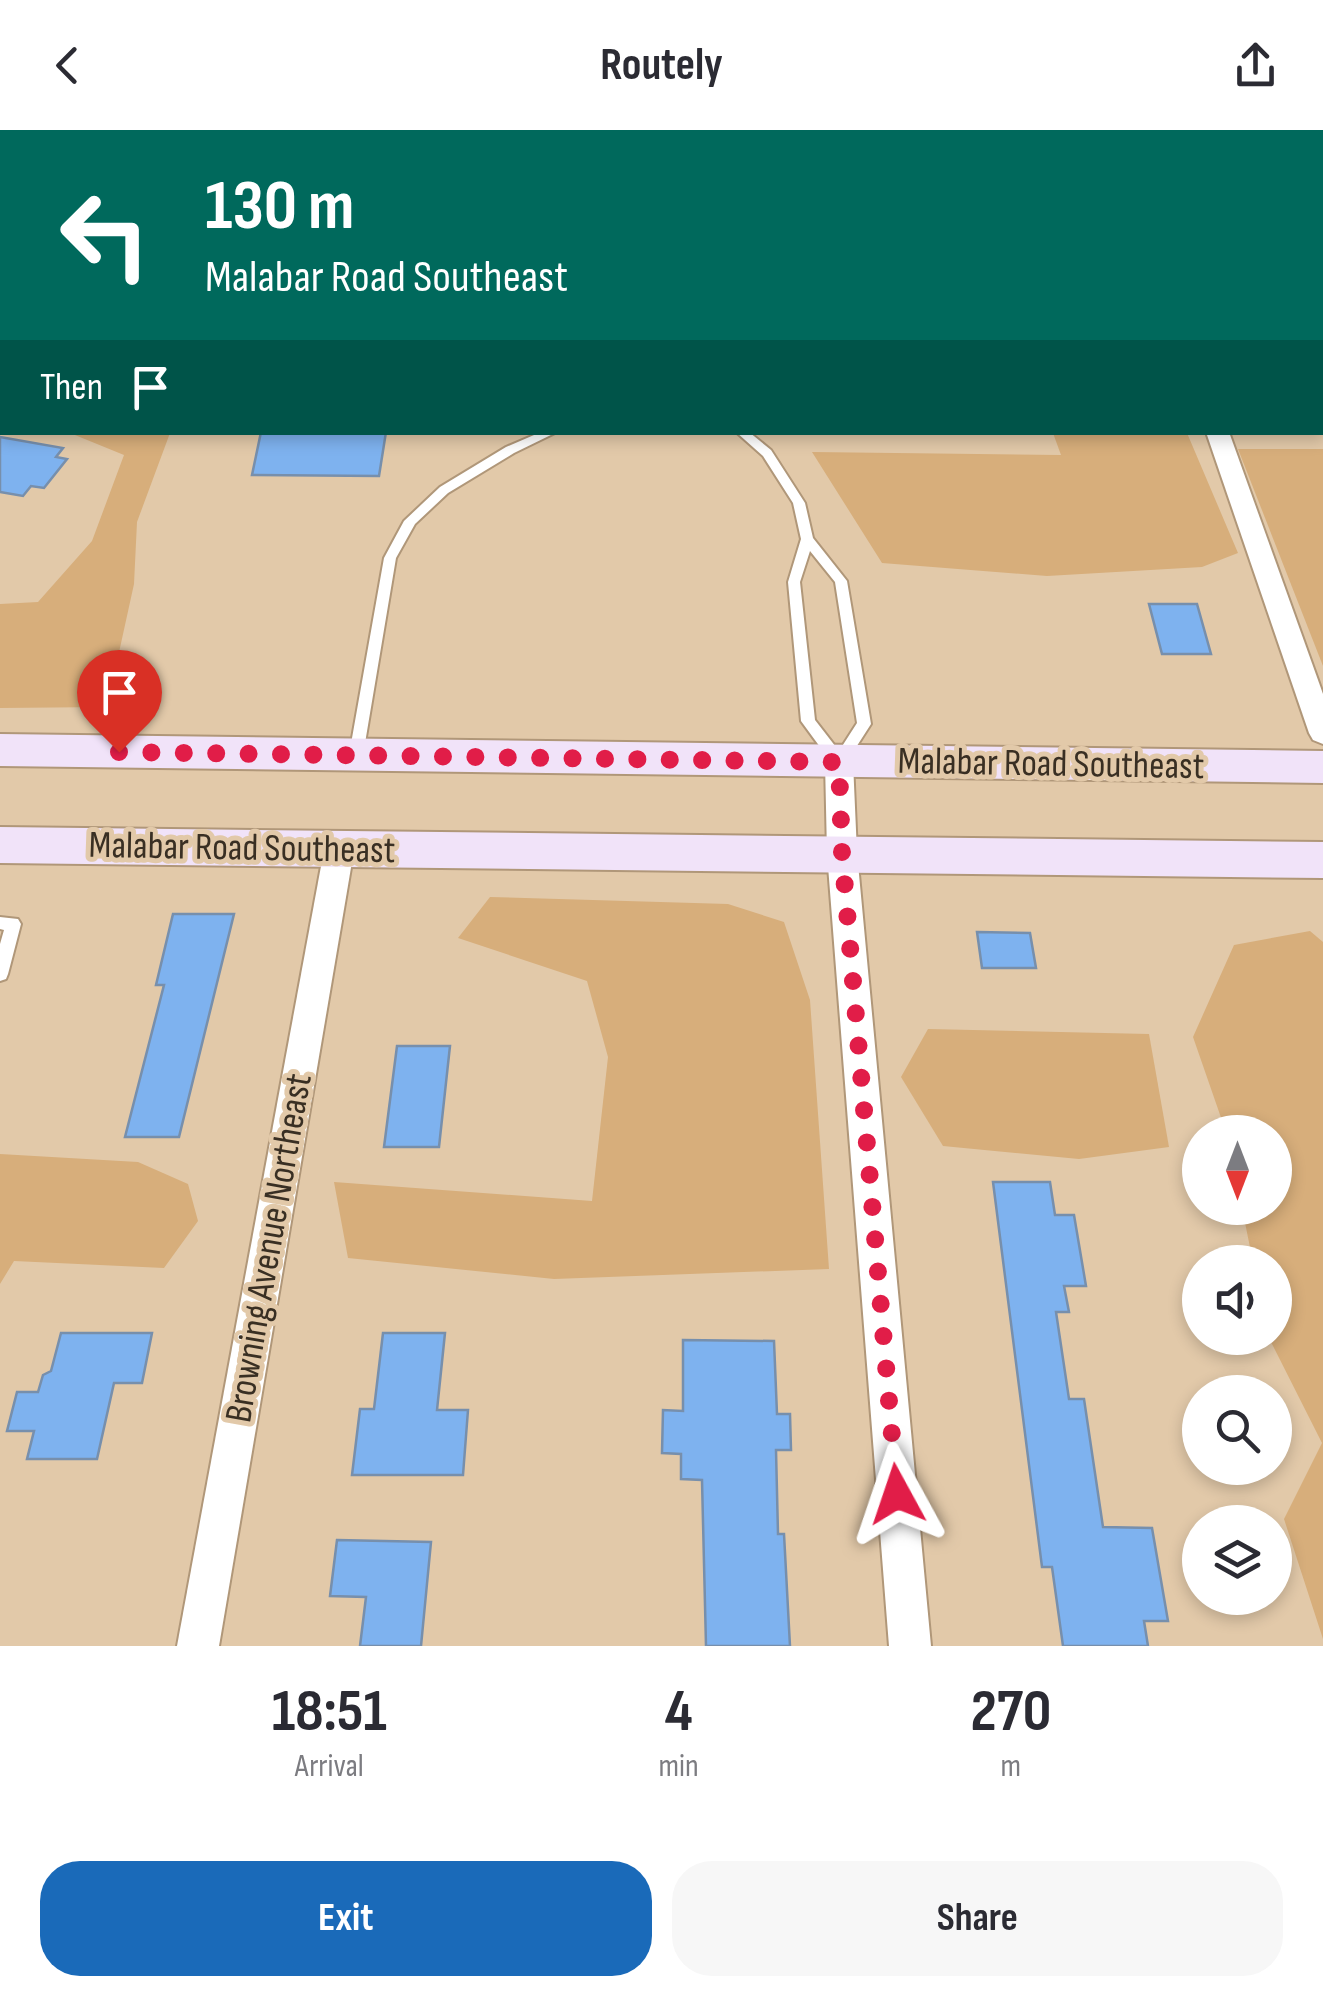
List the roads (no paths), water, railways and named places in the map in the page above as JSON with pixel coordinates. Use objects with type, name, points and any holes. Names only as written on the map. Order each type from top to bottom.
[{"type":"main road","name":"Malabar Road Southeast","points":[[0,750],[1323,767]]},
{"type":"main road","name":"Malabar Road Southeast","points":[[0,845],[1323,860]]},
{"type":"street","points":[[1217,435],[1323,732]]},
{"type":"street","points":[[839,762],[842,853],[910,1646]]},
{"type":"street","name":"Browning Avenue Northeast","points":[[198,1646],[338,850]]},
{"type":"lane","points":[[356,755],[390,558],[410,521],[444,490],[510,450],[545,435]]},
{"type":"lane","points":[[746,435],[767,453],[798,502],[807,540],[841,581],[864,724],[839,762],[808,721],[794,582],[807,540]]},
{"type":"lane","points":[[0,923],[12,924],[0,974]]}]
